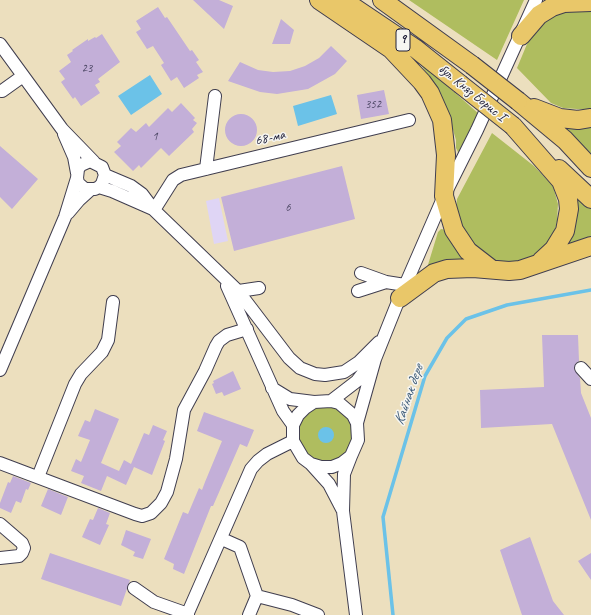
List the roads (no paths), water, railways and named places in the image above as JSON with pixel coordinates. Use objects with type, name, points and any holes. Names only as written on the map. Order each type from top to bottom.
[{"type":"highway","points":[[319,0],[391,49],[413,72],[430,93],[442,120],[446,155],[444,196],[454,230],[468,252],[490,268]]},
{"type":"highway","name":"бул. Княз Борис I","points":[[343,0],[416,49],[513,126],[591,199]]},
{"type":"highway","name":"бул. Княз Борис I","points":[[382,0],[472,65],[518,101],[565,140],[591,168]]},
{"type":"highway","points":[[521,36],[539,15],[552,8],[564,3],[591,2]]},
{"type":"highway","points":[[518,101],[556,117],[569,119],[591,118]]},
{"type":"highway","points":[[513,126],[561,181],[568,199],[568,221],[565,232],[554,249],[538,264]]},
{"type":"highway","points":[[402,291],[434,273],[447,269],[490,268],[509,271],[520,270],[591,246]]},
{"type":"street","points":[[356,615],[343,511],[344,474],[358,440],[357,422],[375,359],[402,291],[444,196],[521,36],[536,0]]},
{"type":"street","points":[[0,44],[62,129],[94,162],[102,167],[105,175],[102,184],[78,200],[65,217]]},
{"type":"street","points":[[2,91],[23,76]]},
{"type":"street","points":[[206,169],[215,96]]},
{"type":"street","name":"68-ма","points":[[154,210],[173,180],[181,175],[409,120]]},
{"type":"street","points":[[62,129],[74,156],[77,176],[81,186],[112,191],[154,210]]},
{"type":"street","points":[[1,365],[65,217],[78,169],[85,162],[94,162]]},
{"type":"street","points":[[105,175],[131,186],[142,194],[154,210],[218,272],[289,358],[300,368],[315,374],[334,374],[348,369],[359,362],[383,338]]},
{"type":"street","points":[[361,273],[386,282],[402,291]]},
{"type":"street","points":[[358,291],[386,282]]},
{"type":"street","points":[[234,292],[259,288]]},
{"type":"street","points":[[234,292],[272,388],[283,412],[294,425]]},
{"type":"street","points":[[38,477],[75,384],[102,352],[108,340],[113,302]]},
{"type":"street","points":[[0,463],[135,514],[142,516],[151,513],[161,503],[168,492],[176,459],[184,410],[205,371],[219,340],[227,335],[247,328]]},
{"type":"street","points":[[331,401],[357,381],[375,359]]},
{"type":"street","points":[[581,368],[591,379]]},
{"type":"street","points":[[272,388],[290,399],[314,402],[331,401],[347,408],[357,422]]},
{"type":"street","points":[[314,402],[298,415],[294,425],[293,441],[300,454],[329,484],[343,511]]},
{"type":"street","points":[[134,588],[154,602],[187,614],[222,539],[251,470],[258,460],[293,441]]},
{"type":"street","points":[[311,464],[322,467],[332,467],[342,463],[351,456]]},
{"type":"street","points":[[0,524],[22,543],[24,548],[19,556],[0,558]]},
{"type":"street","points":[[222,539],[240,547],[257,596],[249,615]]},
{"type":"street","points":[[257,596],[292,605],[318,615]]},
{"type":"water","points":[[150,75],[162,94],[131,115],[118,96]]},
{"type":"water","points":[[331,95],[337,114],[298,126],[293,106]]},
{"type":"water","points":[[326,427],[333,432],[334,435],[329,442],[326,443],[319,438],[318,435],[323,428]]},
{"type":"waterway","name":"Кайнак дере","points":[[393,615],[383,517],[425,376],[447,338],[466,319],[507,305],[591,290]]}]
